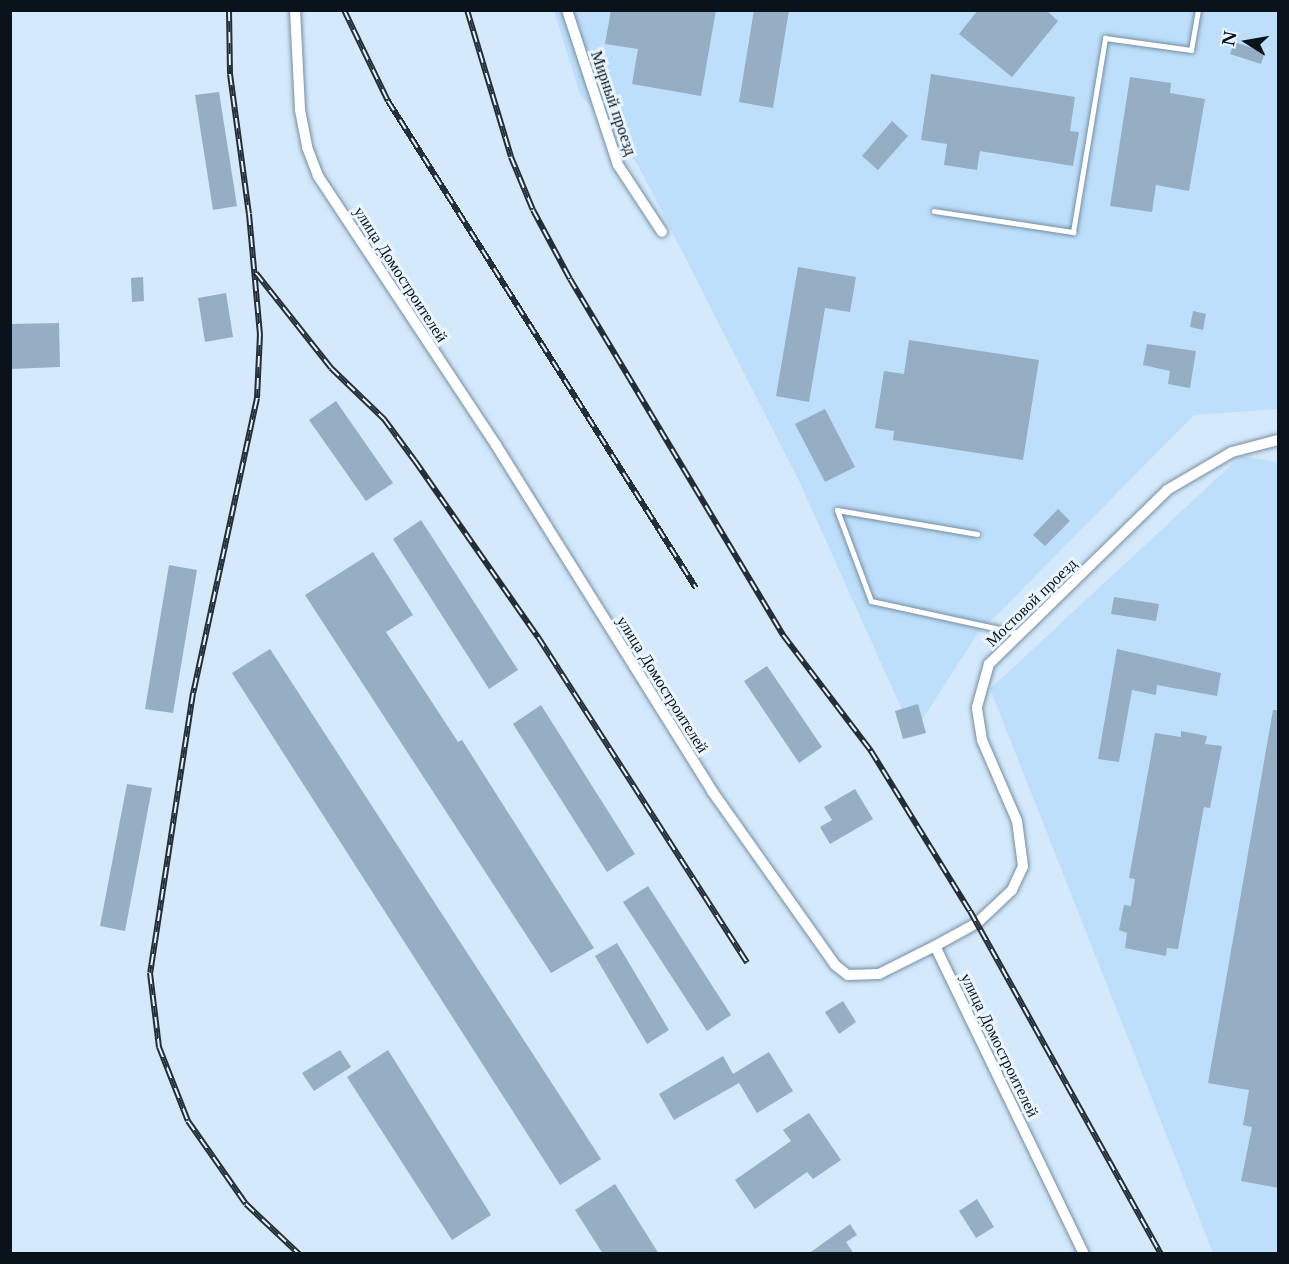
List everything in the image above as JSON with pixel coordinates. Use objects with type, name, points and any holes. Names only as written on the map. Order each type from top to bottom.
[{"type":"street","name":"улица Домостроителей","points":[[295,10],[300,110],[307,147],[318,176],[496,446],[712,791],[835,965],[848,975],[879,974],[935,946],[1084,1254]]},
{"type":"street","name":"Мирный проезд","points":[[567,10],[618,165],[662,232]]},
{"type":"street","name":"Мостовой проезд","points":[[935,946],[986,915],[1012,890],[1023,867],[1017,821],[982,740],[977,707],[989,664],[1167,490],[1232,452],[1278,440]]},
{"type":"lane","points":[[934,211],[1073,232],[1105,38],[1191,50],[1198,10]]},
{"type":"lane","points":[[977,534],[837,510],[871,601],[1020,634]]},
{"type":"shaded area","points":[[554,11],[1278,11],[1278,409],[1194,415],[976,636],[913,734],[799,481],[638,165],[580,94]]},
{"type":"shaded area","points":[[1241,456],[1278,462],[1278,1253],[1213,1253],[990,689]]},
{"type":"building","points":[[611,10],[716,10],[701,96],[632,84],[638,49],[605,44]]},
{"type":"building","points":[[754,10],[789,10],[773,108],[739,102]]},
{"type":"building","points":[[978,10],[1046,10],[1058,21],[1012,77],[959,34]]},
{"type":"building","points":[[1234,42],[1265,52],[1261,64],[1230,54]]},
{"type":"building","points":[[931,74],[1075,97],[1070,131],[1079,132],[1073,166],[980,151],[977,170],[944,165],[947,144],[921,140]]},
{"type":"building","points":[[1130,77],[1171,83],[1170,93],[1205,99],[1189,191],[1156,185],[1152,212],[1110,206]]},
{"type":"building","points":[[219,92],[237,206],[213,210],[195,95]]},
{"type":"building","points":[[892,121],[908,136],[878,170],[862,156]]},
{"type":"building","points":[[798,267],[856,277],[850,312],[825,308],[809,402],[776,396]]},
{"type":"building","points":[[143,277],[144,301],[132,302],[131,278]]},
{"type":"building","points":[[226,293],[233,337],[205,342],[198,298]]},
{"type":"building","points":[[1193,311],[1206,314],[1203,330],[1190,327]]},
{"type":"building","points":[[59,323],[60,367],[10,369],[10,324]]},
{"type":"building","points":[[909,340],[1039,360],[1023,460],[893,440],[894,431],[875,428],[884,371],[904,374]]},
{"type":"building","points":[[1147,344],[1196,351],[1190,388],[1168,384],[1170,371],[1143,365]]},
{"type":"building","points":[[336,401],[393,483],[366,501],[309,420]]},
{"type":"building","points":[[825,409],[855,467],[825,482],[795,424]]},
{"type":"building","points":[[1058,509],[1070,521],[1045,546],[1033,535]]},
{"type":"building","points":[[421,520],[518,670],[489,689],[393,539]]},
{"type":"building","points":[[373,552],[413,615],[386,632],[458,742],[462,740],[594,948],[551,973],[305,595]]},
{"type":"building","points":[[169,565],[197,570],[173,713],[145,709]]},
{"type":"building","points":[[1114,597],[1159,604],[1156,621],[1111,614]]},
{"type":"building","points":[[270,649],[601,1159],[560,1185],[232,673]]},
{"type":"building","points":[[1117,649],[1221,673],[1217,696],[1157,685],[1156,695],[1132,690],[1119,762],[1098,759]]},
{"type":"building","points":[[767,666],[822,747],[799,763],[744,681]]},
{"type":"building","points":[[918,704],[926,733],[903,739],[895,711]]},
{"type":"building","points":[[541,705],[635,854],[607,872],[513,724]]},
{"type":"building","points":[[1273,710],[1278,710],[1278,1188],[1241,1181],[1252,1127],[1243,1125],[1249,1090],[1208,1083]]},
{"type":"building","points":[[1181,731],[1207,736],[1205,744],[1222,746],[1210,808],[1204,807],[1178,949],[1167,948],[1166,956],[1125,948],[1127,933],[1119,930],[1124,905],[1131,906],[1135,879],[1129,878],[1155,733],[1181,737]]},
{"type":"building","points":[[127,784],[152,788],[125,931],[100,926]]},
{"type":"building","points":[[855,789],[873,819],[830,844],[820,827],[832,820],[824,807]]},
{"type":"building","points":[[648,886],[731,1015],[707,1031],[623,902]]},
{"type":"building","points":[[617,943],[669,1030],[647,1044],[595,956]]},
{"type":"building","points":[[843,1001],[856,1022],[839,1034],[825,1012]]},
{"type":"building","points":[[340,1050],[351,1067],[314,1091],[302,1073]]},
{"type":"building","points":[[388,1050],[491,1215],[452,1240],[347,1077]]},
{"type":"building","points":[[769,1052],[793,1091],[757,1113],[739,1083],[674,1120],[659,1094],[723,1056],[733,1074]]},
{"type":"building","points":[[809,1113],[841,1160],[813,1179],[807,1172],[755,1209],[735,1180],[791,1141],[783,1130]]},
{"type":"building","points":[[615,1184],[659,1254],[603,1254],[575,1210]]},
{"type":"building","points":[[977,1199],[994,1227],[976,1238],[959,1211]]},
{"type":"building","points":[[850,1224],[857,1235],[846,1242],[854,1254],[808,1254]]},
{"type":"railway","points":[[229,10],[230,74],[249,214],[260,334],[257,398],[193,693],[150,973],[159,1047],[188,1121],[246,1204],[299,1254]]},
{"type":"railway","points":[[344,10],[388,101],[696,588]]},
{"type":"railway","points":[[467,10],[511,157],[533,210],[570,279],[783,635],[871,751],[970,911],[1161,1254]]},
{"type":"railway","points":[[256,276],[256,273],[331,368],[384,419],[415,461],[538,637],[747,963]]}]
